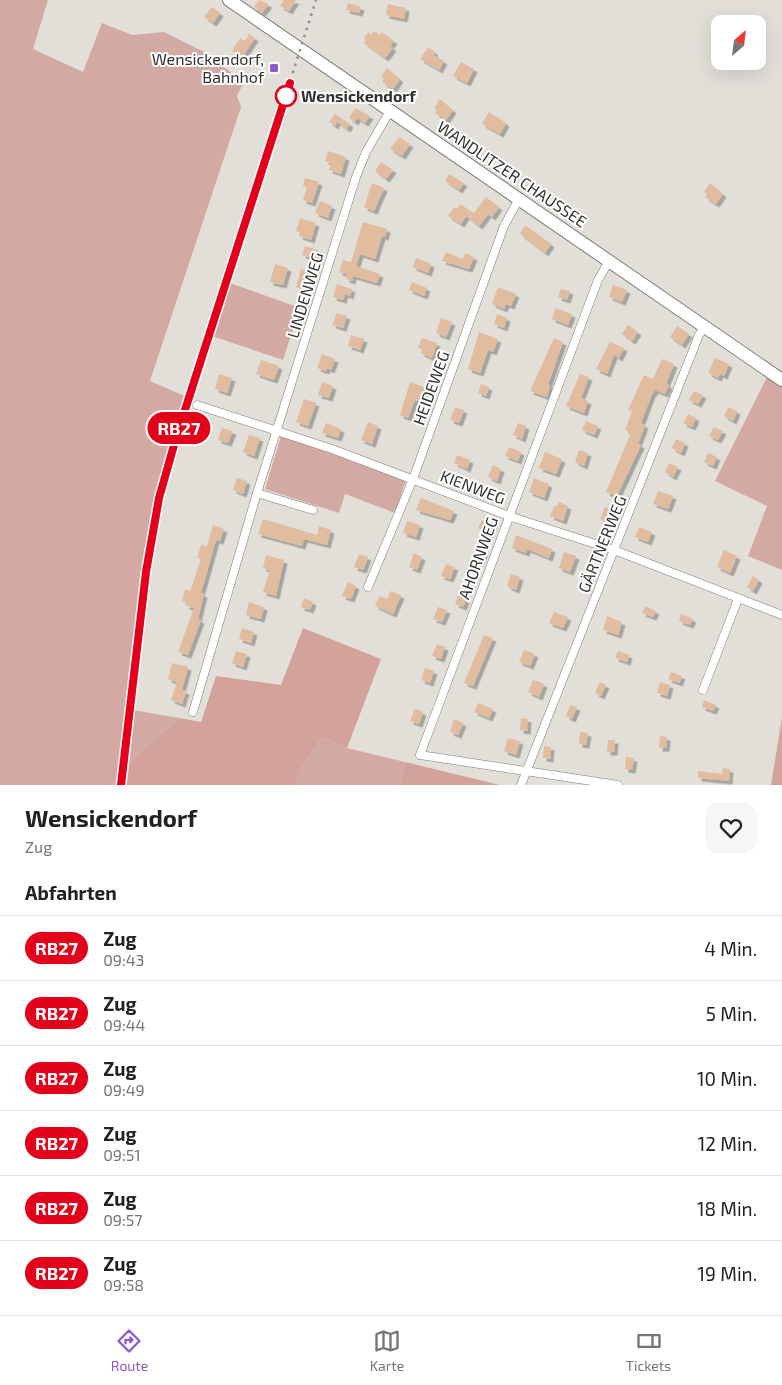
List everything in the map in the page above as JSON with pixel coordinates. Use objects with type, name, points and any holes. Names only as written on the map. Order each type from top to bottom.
[{"type":"main road","name":"WANDLITZER CHAUSSEE","points":[[229,0],[782,380]]},
{"type":"street","name":"LINDENWEG","points":[[193,712],[257,493],[356,176],[366,152],[390,111]]},
{"type":"street","name":"HEIDEWEG","points":[[368,587],[413,479],[504,226],[519,199]]},
{"type":"street","name":"AHORNWEG","points":[[525,772],[420,755],[598,280],[609,261]]},
{"type":"street","name":"GÄRTNERWEG","points":[[521,785],[699,334],[704,326]]},
{"type":"street","name":"KIENWEG","points":[[196,405],[413,479],[509,516],[614,550],[738,599],[782,614]]},
{"type":"street","points":[[257,493],[312,510]]},
{"type":"street","points":[[703,690],[738,599]]},
{"type":"street","points":[[525,772],[618,785]]},
{"type":"shaded area","points":[[0,0],[48,0],[33,49],[83,72],[102,23],[132,35],[164,32],[202,51],[244,82],[237,96],[241,107],[150,381],[187,397],[161,485],[150,537],[119,785],[0,785]]},
{"type":"shaded area","points":[[230,283],[300,308],[283,360],[212,336]]},
{"type":"shaded area","points":[[768,375],[782,385],[782,570],[748,556],[767,506],[715,481]]},
{"type":"shaded area","points":[[281,436],[406,480],[395,513],[345,494],[339,513],[265,489]]},
{"type":"shaded area","points":[[303,628],[381,659],[347,748],[322,737],[302,768],[296,785],[126,785],[130,761],[179,718],[201,722],[216,676],[281,685]]},
{"type":"shaded area","points":[[133,710],[179,718],[130,761],[126,785],[124,785]]},
{"type":"shaded area","points":[[782,718],[782,785],[771,785]]},
{"type":"shaded area","points":[[322,737],[347,748],[405,762],[399,785],[296,785],[302,768]]},
{"type":"shaded area","points":[[405,762],[500,785],[399,785]]},
{"type":"building","points":[[259,0],[269,4],[262,13],[254,7]]},
{"type":"building","points":[[284,0],[296,0],[289,11],[280,6]]},
{"type":"building","points":[[348,3],[361,7],[359,13],[346,10]]},
{"type":"building","points":[[388,4],[406,8],[404,19],[386,15]]},
{"type":"building","points":[[212,7],[220,13],[213,23],[204,17]]},
{"type":"building","points":[[374,31],[380,35],[382,32],[394,41],[390,46],[393,48],[385,58],[364,43],[366,40],[364,38],[368,32],[371,35]]},
{"type":"building","points":[[249,34],[255,38],[242,58],[232,51],[240,38],[245,41]]},
{"type":"building","points":[[428,47],[435,52],[433,55],[444,61],[439,70],[420,59]]},
{"type":"building","points":[[461,62],[474,69],[467,83],[453,76]]},
{"type":"building","points":[[387,68],[400,79],[393,89],[382,82],[384,78],[381,77]]},
{"type":"building","points":[[440,99],[453,110],[446,120],[435,113],[437,110],[434,108]]},
{"type":"building","points":[[355,108],[370,116],[365,123],[357,118],[355,122],[349,118]]},
{"type":"building","points":[[489,112],[506,123],[500,134],[482,124]]},
{"type":"building","points":[[335,114],[350,124],[347,129],[337,122],[335,126],[329,122]]},
{"type":"building","points":[[399,137],[410,144],[402,156],[390,149]]},
{"type":"building","points":[[328,151],[346,157],[341,174],[329,170],[331,163],[325,161]]},
{"type":"building","points":[[381,162],[393,170],[386,179],[375,171]]},
{"type":"building","points":[[449,174],[464,183],[459,190],[445,181]]},
{"type":"building","points":[[305,178],[319,182],[312,203],[303,200],[307,187],[303,186]]},
{"type":"building","points":[[372,183],[384,188],[374,211],[364,207]]},
{"type":"building","points":[[710,183],[723,194],[716,204],[705,197],[707,194],[704,192]]},
{"type":"building","points":[[486,197],[499,207],[492,217],[488,214],[479,226],[466,216],[461,224],[448,216],[454,207],[457,209],[460,204],[474,213]]},
{"type":"building","points":[[320,201],[332,206],[328,218],[315,213]]},
{"type":"building","points":[[300,218],[316,223],[311,240],[299,236],[300,232],[296,231]]},
{"type":"building","points":[[363,222],[387,229],[385,237],[382,236],[375,259],[360,254],[356,266],[380,274],[377,283],[353,276],[352,281],[346,279],[347,274],[339,272],[343,260],[351,262]]},
{"type":"building","points":[[525,225],[551,244],[545,253],[520,234]]},
{"type":"building","points":[[305,246],[318,250],[316,259],[302,255]]},
{"type":"building","points":[[446,252],[463,259],[465,253],[474,257],[469,269],[442,261]]},
{"type":"building","points":[[416,258],[431,264],[428,273],[413,267]]},
{"type":"building","points":[[275,264],[288,268],[283,285],[270,282]]},
{"type":"building","points":[[301,269],[313,272],[308,290],[296,287]]},
{"type":"building","points":[[412,282],[427,288],[424,296],[409,290]]},
{"type":"building","points":[[337,284],[352,289],[350,296],[345,294],[343,300],[333,297]]},
{"type":"building","points":[[613,285],[627,290],[622,302],[609,297]]},
{"type":"building","points":[[498,287],[516,294],[511,306],[506,304],[504,309],[492,304]]},
{"type":"building","points":[[561,289],[570,291],[567,300],[558,297]]},
{"type":"building","points":[[555,308],[572,314],[568,325],[552,319]]},
{"type":"building","points":[[337,313],[347,316],[343,328],[332,325]]},
{"type":"building","points":[[497,314],[507,318],[504,328],[494,324]]},
{"type":"building","points":[[441,318],[452,322],[446,337],[436,333]]},
{"type":"building","points":[[628,325],[638,332],[632,341],[622,334]]},
{"type":"building","points":[[677,326],[689,334],[682,345],[670,337]]},
{"type":"building","points":[[479,332],[498,339],[493,352],[488,350],[480,373],[468,369]]},
{"type":"building","points":[[351,335],[364,339],[360,350],[348,346]]},
{"type":"building","points":[[422,338],[437,343],[432,358],[421,353],[422,349],[418,348]]},
{"type":"building","points":[[554,338],[563,342],[548,385],[550,386],[547,397],[530,391]]},
{"type":"building","points":[[610,342],[624,348],[619,358],[614,355],[607,374],[596,369]]},
{"type":"building","points":[[322,354],[335,359],[331,370],[327,368],[326,371],[317,368]]},
{"type":"building","points":[[715,358],[729,364],[724,376],[720,374],[718,378],[708,373]]},
{"type":"building","points":[[662,359],[674,364],[666,384],[669,385],[665,394],[655,390],[652,394],[641,423],[645,425],[638,444],[641,445],[617,496],[606,492],[631,433],[625,430],[632,411],[628,410],[644,375],[653,379]]},
{"type":"building","points":[[261,360],[279,366],[274,380],[256,374]]},
{"type":"building","points":[[219,374],[232,378],[227,393],[215,389]]},
{"type":"building","points":[[580,374],[589,377],[581,398],[588,401],[584,413],[566,406]]},
{"type":"building","points":[[322,382],[333,386],[329,398],[318,395]]},
{"type":"building","points":[[410,382],[424,387],[419,401],[415,400],[408,418],[400,415]]},
{"type":"building","points":[[481,384],[489,387],[486,396],[478,393]]},
{"type":"building","points":[[694,391],[703,395],[698,404],[689,400]]},
{"type":"building","points":[[304,399],[316,403],[308,426],[296,422]]},
{"type":"building","points":[[455,407],[464,410],[459,423],[450,420]]},
{"type":"building","points":[[728,407],[737,411],[733,421],[724,416]]},
{"type":"building","points":[[688,414],[696,418],[692,427],[683,423]]},
{"type":"building","points":[[196,421],[207,424],[202,437],[192,433]]},
{"type":"building","points":[[586,421],[598,426],[594,435],[582,430]]},
{"type":"building","points":[[368,422],[378,426],[372,444],[361,440]]},
{"type":"building","points":[[326,423],[341,429],[338,438],[322,433]]},
{"type":"building","points":[[518,423],[526,426],[522,439],[513,435]]},
{"type":"building","points":[[714,427],[723,431],[718,440],[709,436]]},
{"type":"building","points":[[222,428],[233,431],[228,443],[218,440]]},
{"type":"building","points":[[249,435],[260,438],[254,456],[243,452]]},
{"type":"building","points":[[676,439],[685,443],[681,453],[672,448]]},
{"type":"building","points":[[509,447],[521,452],[518,461],[505,456]]},
{"type":"building","points":[[579,450],[588,453],[584,466],[575,462]]},
{"type":"building","points":[[545,452],[562,459],[556,474],[539,468]]},
{"type":"building","points":[[708,453],[717,457],[713,466],[704,462]]},
{"type":"building","points":[[457,455],[470,460],[467,469],[454,463]]},
{"type":"building","points":[[669,463],[678,467],[673,477],[665,472]]},
{"type":"building","points":[[493,465],[501,469],[497,481],[488,477]]},
{"type":"building","points":[[237,478],[247,481],[243,494],[233,490]]},
{"type":"building","points":[[534,478],[549,484],[544,498],[529,492]]},
{"type":"building","points":[[658,491],[673,496],[668,509],[653,504]]},
{"type":"building","points":[[421,498],[454,511],[450,520],[416,510]]},
{"type":"building","points":[[559,502],[568,506],[563,521],[550,516],[555,505],[557,506]]},
{"type":"building","points":[[605,507],[616,512],[611,524],[600,519]]},
{"type":"building","points":[[263,519],[317,535],[319,526],[331,530],[327,545],[304,539],[302,546],[258,534]]},
{"type":"building","points":[[482,520],[494,525],[490,534],[478,528]]},
{"type":"building","points":[[407,521],[420,525],[416,537],[403,533]]},
{"type":"building","points":[[213,525],[224,529],[220,541],[216,540],[201,593],[204,594],[198,619],[201,620],[188,655],[178,652],[194,608],[186,606],[187,602],[182,601],[185,589],[190,591],[201,559],[197,558],[201,545],[207,546]]},
{"type":"building","points":[[639,527],[652,532],[648,542],[635,537]]},
{"type":"building","points":[[516,535],[552,549],[549,558],[527,549],[526,553],[512,548]]},
{"type":"building","points":[[476,548],[485,551],[480,563],[471,560]]},
{"type":"building","points":[[724,550],[737,556],[730,573],[717,567]]},
{"type":"building","points":[[564,552],[576,556],[570,572],[559,568]]},
{"type":"building","points":[[414,553],[422,557],[417,570],[409,567]]},
{"type":"building","points":[[359,554],[368,557],[363,570],[354,567]]},
{"type":"building","points":[[266,555],[284,560],[276,596],[263,592],[270,570],[263,568]]},
{"type":"building","points":[[446,564],[455,567],[450,579],[441,576]]},
{"type":"building","points":[[511,574],[520,577],[516,590],[507,586]]},
{"type":"building","points":[[753,576],[759,580],[753,591],[747,587]]},
{"type":"building","points":[[348,582],[356,586],[351,599],[342,596]]},
{"type":"building","points":[[390,591],[401,595],[393,614],[375,606],[379,596],[388,599]]},
{"type":"building","points":[[459,592],[468,595],[463,607],[455,604]]},
{"type":"building","points":[[304,598],[313,602],[310,610],[301,607]]},
{"type":"building","points":[[249,602],[264,607],[261,619],[246,615]]},
{"type":"building","points":[[645,606],[656,611],[653,617],[642,613]]},
{"type":"building","points":[[438,607],[447,610],[442,622],[433,619]]},
{"type":"building","points":[[554,612],[568,617],[563,628],[549,623]]},
{"type":"building","points":[[681,614],[693,619],[690,625],[679,621]]},
{"type":"building","points":[[607,616],[622,622],[618,635],[603,630]]},
{"type":"building","points":[[242,628],[254,632],[251,643],[239,639]]},
{"type":"building","points":[[484,635],[493,638],[473,686],[464,683]]},
{"type":"building","points":[[437,644],[445,647],[441,659],[432,656]]},
{"type":"building","points":[[524,650],[535,654],[530,666],[519,662]]},
{"type":"building","points":[[236,651],[247,654],[243,667],[232,663]]},
{"type":"building","points":[[618,651],[629,655],[627,662],[615,658]]},
{"type":"building","points":[[172,663],[188,667],[182,690],[186,691],[182,704],[171,700],[177,682],[168,679]]},
{"type":"building","points":[[425,668],[434,671],[430,683],[421,680]]},
{"type":"building","points":[[671,672],[682,676],[679,683],[668,679]]},
{"type":"building","points":[[533,680],[544,684],[539,697],[528,692]]},
{"type":"building","points":[[600,682],[606,685],[601,696],[595,693]]},
{"type":"building","points":[[660,682],[670,685],[667,696],[657,693]]},
{"type":"building","points":[[704,700],[716,705],[713,711],[702,707]]},
{"type":"building","points":[[478,703],[493,709],[489,718],[474,712]]},
{"type":"building","points":[[570,705],[577,707],[572,719],[566,716]]},
{"type":"building","points":[[415,709],[423,712],[419,724],[410,721]]},
{"type":"building","points":[[521,718],[528,719],[527,731],[520,730]]},
{"type":"building","points":[[454,719],[463,723],[458,735],[450,732]]},
{"type":"building","points":[[580,732],[588,733],[586,745],[579,744]]},
{"type":"building","points":[[660,736],[667,737],[666,748],[659,748]]},
{"type":"building","points":[[508,738],[520,741],[516,755],[504,751]]},
{"type":"building","points":[[608,740],[615,740],[614,752],[607,752]]},
{"type":"building","points":[[544,746],[551,747],[550,759],[543,758]]},
{"type":"building","points":[[626,757],[634,758],[632,770],[625,769]]},
{"type":"building","points":[[723,768],[730,769],[729,781],[698,778],[698,771],[722,774]]},
{"type":"railway","points":[[121,785],[147,567],[164,481],[176,438],[316,0]]},
{"type":"train","name":"RB27","points":[[121,785],[146,572],[159,498],[176,438],[290,83]]},
{"type":"place","name":"Wensickendorf, Bahnhof","points":[[274,68]]},
{"type":"place","name":"Wensickendorf","points":[[286,96]]}]
